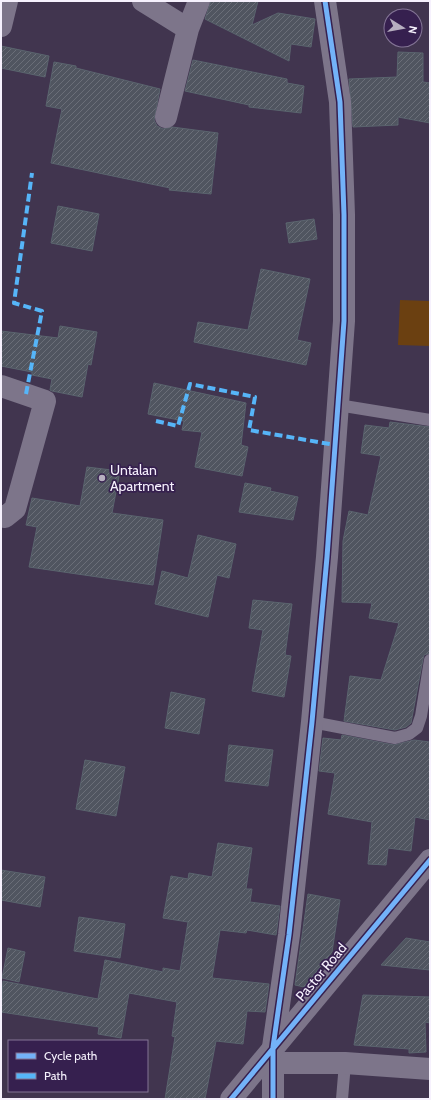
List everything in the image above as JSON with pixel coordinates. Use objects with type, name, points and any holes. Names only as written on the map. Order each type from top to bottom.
[{"type":"street","points":[[1,26],[7,1]]},
{"type":"street","points":[[143,1],[188,29]]},
{"type":"street","points":[[166,117],[188,29],[199,1]]},
{"type":"street","points":[[273,1099],[273,1055],[289,934],[312,722],[344,322],[344,215],[340,102],[325,1]]},
{"type":"street","points":[[1,386],[45,401],[15,510],[5,517],[1,516]]},
{"type":"street","name":"Pastor Road","points":[[231,1099],[273,1055],[430,860]]},
{"type":"street","points":[[273,1055],[345,1063],[430,1069]]},
{"type":"lane","points":[[338,405],[430,420]]},
{"type":"lane","points":[[312,722],[395,738],[408,734],[417,728],[421,716],[430,660]]},
{"type":"lane","points":[[342,1099],[345,1063]]},
{"type":"shaded area","points":[[400,300],[430,301],[430,346],[398,345]]},
{"type":"building","points":[[211,1],[258,1],[252,25],[278,13],[315,19],[311,47],[291,44],[289,61],[205,19]]},
{"type":"building","points":[[1,46],[49,56],[45,77],[1,68]]},
{"type":"building","points":[[398,52],[423,53],[423,82],[430,83],[430,123],[398,117],[398,125],[353,127],[349,79],[397,77]]},
{"type":"building","points":[[193,60],[287,79],[287,83],[304,86],[301,113],[249,107],[249,105],[185,91]]},
{"type":"building","points":[[54,62],[76,66],[76,68],[160,89],[154,120],[157,126],[163,129],[172,127],[218,133],[211,194],[169,190],[170,188],[51,163],[62,109],[46,106]]},
{"type":"building","points":[[58,206],[99,214],[92,251],[51,243]]},
{"type":"building","points":[[314,219],[317,239],[289,243],[286,223]]},
{"type":"building","points":[[261,269],[310,279],[297,340],[311,343],[306,365],[194,342],[198,322],[248,330]]},
{"type":"building","points":[[60,326],[97,332],[91,365],[88,364],[82,397],[50,390],[52,379],[32,375],[32,372],[1,366],[1,331],[58,338]]},
{"type":"building","points":[[154,383],[246,403],[241,445],[248,447],[242,476],[195,467],[202,432],[182,430],[184,421],[148,414]]},
{"type":"building","points":[[390,422],[430,427],[430,653],[424,655],[411,723],[406,727],[395,730],[344,721],[350,676],[381,680],[399,623],[369,618],[372,603],[342,602],[343,541],[349,511],[368,515],[381,456],[361,453],[365,425],[389,428]]},
{"type":"building","points":[[87,467],[120,471],[112,513],[163,520],[153,585],[29,567],[37,527],[26,525],[32,498],[80,506]]},
{"type":"building","points":[[245,483],[271,488],[270,491],[298,497],[293,520],[239,512]]},
{"type":"building","points":[[198,535],[236,544],[229,578],[217,575],[208,617],[155,604],[162,571],[188,578]]},
{"type":"building","points":[[253,600],[292,604],[285,655],[291,656],[284,697],[252,691],[263,630],[249,628]]},
{"type":"building","points":[[171,692],[205,699],[199,734],[165,728]]},
{"type":"building","points":[[342,735],[394,745],[414,740],[430,742],[430,820],[415,817],[411,851],[388,848],[386,865],[368,864],[372,822],[328,814],[335,773],[319,771],[323,738],[341,740]]},
{"type":"building","points":[[229,745],[273,750],[268,786],[225,781]]},
{"type":"building","points":[[85,760],[125,767],[116,816],[76,809]]},
{"type":"building","points":[[218,843],[252,848],[246,889],[252,889],[250,902],[280,906],[276,935],[247,930],[246,933],[220,930],[212,978],[269,984],[265,1012],[247,1011],[243,1044],[216,1041],[205,1099],[165,1099],[175,1037],[172,1036],[177,1002],[129,993],[121,1038],[98,1034],[99,1027],[1,1012],[3,981],[98,999],[105,960],[163,972],[163,968],[180,971],[188,922],[163,918],[171,876],[188,879],[189,873],[212,877]]},
{"type":"building","points":[[1,870],[45,877],[40,907],[1,900]]},
{"type":"building","points":[[308,894],[340,900],[332,952],[304,987],[295,985]]},
{"type":"building","points":[[79,917],[125,924],[120,958],[74,951]]},
{"type":"building","points":[[406,938],[430,942],[430,970],[381,965]]},
{"type":"building","points":[[8,948],[25,952],[19,982],[2,978]]},
{"type":"building","points":[[363,995],[430,997],[430,1023],[425,1022],[426,1052],[409,1053],[409,1049],[354,1045]]},
{"type":"marked path","points":[[26,394],[42,311],[14,303],[32,173]]},
{"type":"marked path","points":[[156,421],[178,426],[190,384],[255,397],[249,430],[335,445]]},
{"type":"cycle path","points":[[273,1099],[273,1047],[289,935],[312,722],[327,557],[344,321],[344,215],[340,102],[325,1]]},
{"type":"cycle path","points":[[231,1099],[430,860]]},
{"type":"place","name":"Untalan Apartment","points":[[102,478]]}]
